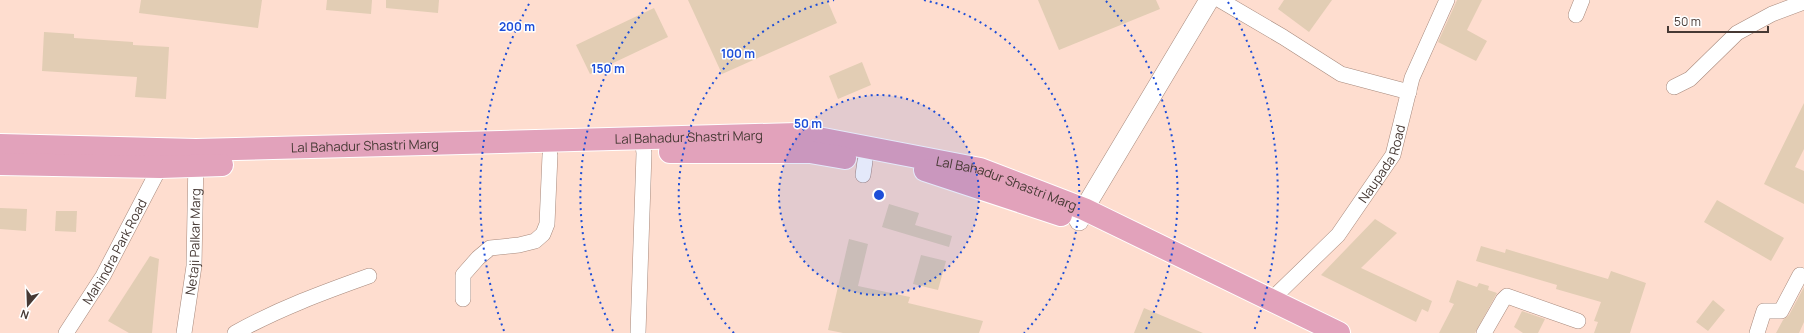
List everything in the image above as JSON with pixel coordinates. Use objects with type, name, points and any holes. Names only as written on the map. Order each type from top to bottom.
[{"type":"main road","name":"Lal Bahadur Shastri Marg","points":[[798,143],[810,152],[864,168],[925,170],[1082,215],[1307,333]]},
{"type":"main road","name":"Lal Bahadur Shastri Marg","points":[[0,164],[160,167],[196,158],[643,145],[798,143],[980,169],[1271,300],[1339,333]]},
{"type":"main road","name":"Lal Bahadur Shastri Marg","points":[[0,146],[196,158],[550,155],[643,145]]},
{"type":"street","points":[[1082,215],[1209,0]]},
{"type":"street","points":[[1220,0],[1283,37],[1341,74],[1409,92]]},
{"type":"street","name":"Naupada Road","points":[[1271,300],[1338,236],[1393,155],[1412,78],[1446,0]]},
{"type":"street","points":[[1576,15],[1582,0]]},
{"type":"street","points":[[1674,87],[1690,79],[1737,33],[1772,14],[1804,2]]},
{"type":"street","points":[[638,333],[643,145]]},
{"type":"street","points":[[463,299],[463,275],[478,258],[490,248],[519,246],[535,241],[543,234],[546,224],[550,155]]},
{"type":"street","name":"Netaji Palkar Marg","points":[[184,333],[194,266],[196,158]]},
{"type":"street","name":"Mahindra Park Road","points":[[66,333],[103,276],[160,167]]},
{"type":"street","points":[[1757,333],[1764,311],[1781,311],[1800,275]]},
{"type":"street","points":[[235,333],[254,322],[312,297],[370,276]]},
{"type":"street","points":[[1484,333],[1503,300],[1507,296],[1578,321]]},
{"type":"building","points":[[141,0],[262,0],[258,28],[139,13]]},
{"type":"building","points":[[327,0],[372,0],[371,14],[326,10]]},
{"type":"building","points":[[386,0],[439,0],[438,13],[386,8]]},
{"type":"building","points":[[688,0],[827,0],[837,23],[722,74]]},
{"type":"building","points":[[1038,0],[1156,0],[1160,9],[1059,50]]},
{"type":"building","points":[[1284,0],[1332,0],[1309,32],[1278,9]]},
{"type":"building","points":[[1457,0],[1482,0],[1467,30],[1487,41],[1476,61],[1438,42]]},
{"type":"building","points":[[654,8],[668,37],[590,74],[576,45]]},
{"type":"building","points":[[44,32],[74,34],[74,38],[133,42],[133,45],[169,47],[166,99],[135,97],[137,77],[42,71]]},
{"type":"building","points":[[862,62],[871,85],[838,99],[829,76]]},
{"type":"building","points":[[1804,103],[1804,149],[1795,167],[1804,171],[1804,204],[1764,184]]},
{"type":"building","points":[[1717,200],[1784,238],[1771,261],[1704,222]]},
{"type":"building","points":[[889,204],[919,213],[915,225],[952,236],[949,247],[882,227]]},
{"type":"building","points":[[0,208],[27,209],[26,231],[0,229]]},
{"type":"building","points":[[56,211],[77,211],[76,232],[55,231]]},
{"type":"building","points":[[1375,219],[1397,233],[1361,268],[1432,301],[1428,312],[1422,309],[1416,322],[1321,275]]},
{"type":"building","points":[[849,239],[868,244],[858,286],[910,297],[908,303],[983,321],[979,333],[843,333],[828,330]]},
{"type":"building","points":[[1481,246],[1505,253],[1506,249],[1608,279],[1611,271],[1646,283],[1630,333],[1594,333],[1598,322],[1594,321],[1601,302],[1556,289],[1557,285],[1476,261]]},
{"type":"building","points":[[921,255],[946,261],[938,290],[913,284]]},
{"type":"building","points":[[150,256],[159,259],[152,333],[129,333],[108,321]]},
{"type":"building","points":[[1457,280],[1477,287],[1479,283],[1489,286],[1488,290],[1497,293],[1475,333],[1439,333],[1454,304],[1449,302]]},
{"type":"building","points":[[1804,287],[1804,322],[1799,333],[1776,333],[1783,320],[1789,315]]},
{"type":"building","points":[[1713,300],[1725,310],[1708,331],[1696,322]]},
{"type":"building","points":[[1144,308],[1203,333],[1134,333]]},
{"type":"building","points":[[1522,311],[1545,319],[1538,333],[1523,333],[1514,327]]}]
